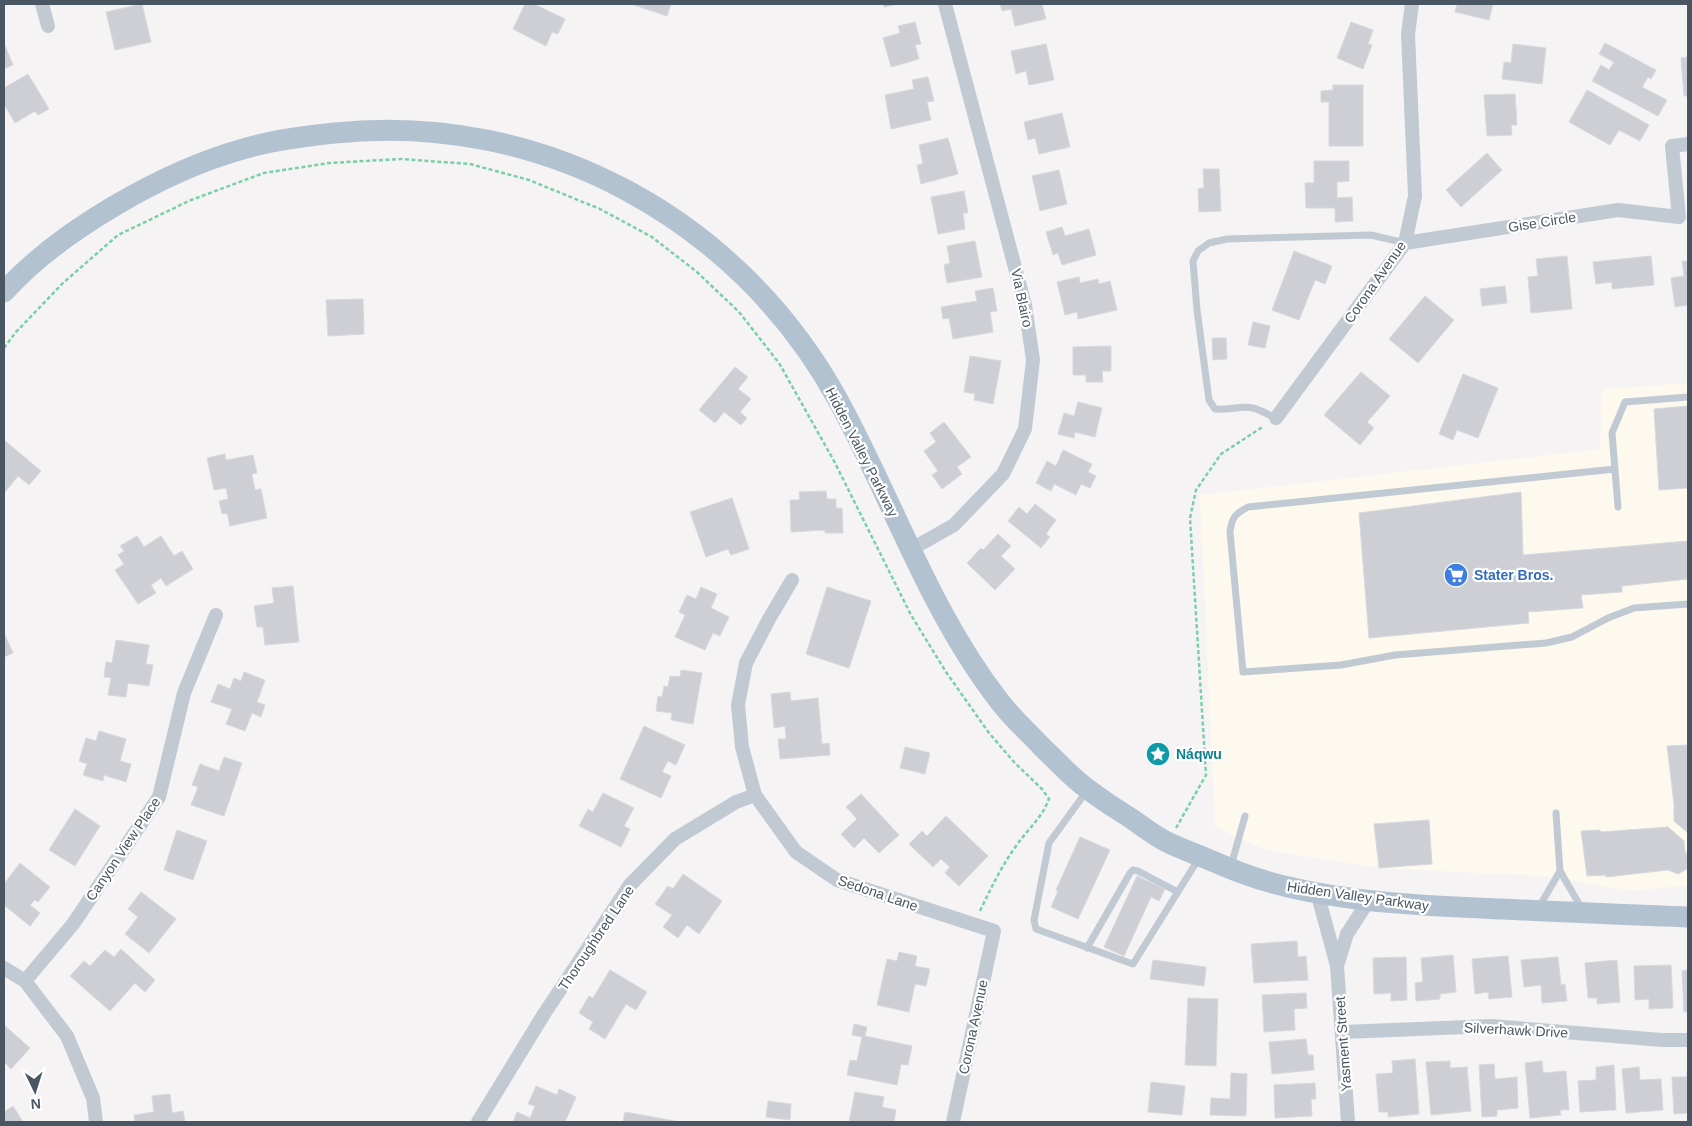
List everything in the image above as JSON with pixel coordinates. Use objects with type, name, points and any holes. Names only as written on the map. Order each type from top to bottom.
[{"type":"main road","name":"Hidden Valley Parkway","points":[[4,292],[15,279],[64,239],[116,205],[182,171],[242,149],[303,136],[351,131],[412,130],[471,136],[531,150],[588,170],[634,194],[670,216],[721,254],[764,297],[803,345],[835,395],[863,448],[924,578],[970,659],[1004,707],[1088,790],[1164,841],[1230,868],[1281,886],[1369,900],[1453,907],[1688,917]]},
{"type":"street","points":[[42,4],[48,26]]},
{"type":"street","name":"Via Blairo","points":[[910,550],[954,525],[1003,474],[1025,429],[1033,360],[1025,305],[945,4]]},
{"type":"street","name":"Corona Avenue","points":[[1276,418],[1405,243],[1415,196],[1408,34],[1412,4]]},
{"type":"street","name":"Gise Circle","points":[[1405,243],[1618,210],[1679,217],[1672,146],[1688,144]]},
{"type":"street","name":"Sedona Lane","points":[[792,580],[746,663],[738,705],[742,747],[756,796],[796,852],[836,880],[994,931]]},
{"type":"street","name":"Canyon View Place","points":[[25,981],[73,924],[160,797],[184,693],[216,615]]},
{"type":"street","name":"Thoroughbred Lane","points":[[478,1122],[544,1014],[629,886],[675,839],[736,802],[756,796]]},
{"type":"street","name":"Yasment Street","points":[[1316,892],[1337,966],[1348,1122]]},
{"type":"street","name":"Yasment Street","points":[[1337,966],[1347,934],[1369,900]]},
{"type":"street","name":"Corona Avenue","points":[[953,1122],[994,931]]},
{"type":"street","points":[[4,968],[25,981],[67,1036],[93,1098],[96,1122]]},
{"type":"street","name":"Silverhawk Drive","points":[[1343,1032],[1491,1026],[1662,1040],[1688,1040]]},
{"type":"lane","points":[[1276,418],[1253,408],[1216,409],[1209,400],[1194,262],[1198,251],[1209,243],[1227,239],[1372,234],[1405,243]]},
{"type":"lane","points":[[1618,507],[1612,433],[1625,402],[1688,397]]},
{"type":"lane","points":[[1615,469],[1268,504],[1244,509],[1232,519],[1230,532],[1243,672],[1341,665],[1396,655],[1546,643],[1572,636],[1608,618],[1634,608],[1688,604]]},
{"type":"lane","points":[[1088,790],[1049,843],[1034,920],[1036,929],[1133,964],[1200,856]]},
{"type":"lane","points":[[1556,813],[1560,870],[1584,913]]},
{"type":"lane","points":[[1230,868],[1245,816]]},
{"type":"lane","points":[[1087,948],[1133,870],[1178,892]]},
{"type":"lane","points":[[1538,911],[1560,870]]},
{"type":"path","points":[[4,348],[16,332],[63,283],[118,235],[191,200],[264,173],[329,163],[400,159],[470,164],[529,180],[600,209],[652,237],[697,272],[739,312],[779,363],[834,461],[916,623],[946,672],[989,734],[1042,789],[1049,799],[1044,811],[1016,846],[996,876],[980,911]]},
{"type":"path","points":[[1174,831],[1206,775],[1190,518],[1196,490],[1222,454],[1276,418]]},
{"type":"shaded area","points":[[1688,383],[1688,885],[1633,891],[1543,876],[1379,868],[1266,850],[1215,827],[1200,495],[1600,449],[1602,389]]},
{"type":"building","points":[[142,4],[151,42],[115,50],[106,12]]},
{"type":"building","points":[[525,4],[534,4],[565,19],[558,34],[552,32],[546,46],[513,29]]},
{"type":"building","points":[[631,4],[671,4],[667,16]]},
{"type":"building","points":[[883,4],[898,4],[884,7]]},
{"type":"building","points":[[1000,4],[1042,4],[1046,19],[1015,26],[1011,9],[1002,11]]},
{"type":"building","points":[[1457,4],[1493,4],[1489,20],[1455,12]]},
{"type":"building","points":[[915,22],[921,44],[915,45],[919,59],[891,67],[883,38],[900,33],[898,26]]},
{"type":"building","points":[[1351,22],[1373,30],[1368,44],[1372,45],[1363,69],[1337,58]]},
{"type":"building","points":[[4,43],[13,65],[4,69]]},
{"type":"building","points":[[1605,43],[1656,70],[1651,79],[1648,77],[1642,87],[1667,100],[1658,116],[1592,81],[1601,65],[1609,70],[1614,62],[1599,54]]},
{"type":"building","points":[[1046,44],[1054,80],[1029,85],[1026,71],[1016,74],[1011,51]]},
{"type":"building","points":[[1513,44],[1546,48],[1542,84],[1502,79],[1504,62],[1511,63]]},
{"type":"building","points":[[1688,57],[1688,96],[1684,96],[1681,58]]},
{"type":"building","points":[[28,74],[49,109],[38,115],[35,111],[15,123],[4,104],[4,88]]},
{"type":"building","points":[[928,77],[934,101],[927,102],[931,120],[891,129],[885,95],[914,89],[912,80]]},
{"type":"building","points":[[1333,85],[1363,85],[1363,146],[1329,146],[1329,102],[1321,102],[1321,91],[1333,90]]},
{"type":"building","points":[[1587,90],[1649,125],[1640,141],[1619,130],[1610,145],[1569,122]]},
{"type":"building","points":[[1515,94],[1517,125],[1511,125],[1512,135],[1487,136],[1484,95]]},
{"type":"building","points":[[1062,113],[1070,147],[1039,154],[1035,138],[1028,140],[1024,122]]},
{"type":"building","points":[[948,138],[958,174],[921,184],[917,165],[923,164],[919,145]]},
{"type":"building","points":[[1487,153],[1502,170],[1461,207],[1446,190]]},
{"type":"building","points":[[1314,161],[1349,161],[1349,181],[1337,182],[1337,198],[1352,197],[1353,221],[1335,222],[1335,208],[1306,208],[1305,183],[1314,183]]},
{"type":"building","points":[[1203,169],[1219,169],[1221,211],[1199,212],[1198,189],[1204,188]]},
{"type":"building","points":[[1059,170],[1067,204],[1040,211],[1032,176]]},
{"type":"building","points":[[964,191],[968,213],[963,213],[965,229],[938,234],[931,197]]},
{"type":"building","points":[[1062,227],[1065,236],[1089,229],[1096,255],[1062,265],[1058,253],[1053,255],[1046,232]]},
{"type":"building","points":[[975,241],[982,277],[947,283],[944,265],[950,263],[947,246]]},
{"type":"building","points":[[1294,251],[1332,266],[1325,284],[1315,280],[1299,320],[1272,310]]},
{"type":"building","points":[[1567,256],[1572,309],[1531,313],[1528,277],[1538,276],[1536,259]]},
{"type":"building","points":[[1651,256],[1654,285],[1612,289],[1612,282],[1596,284],[1593,262]]},
{"type":"building","points":[[1682,261],[1688,261],[1688,305],[1675,307],[1671,278],[1684,276]]},
{"type":"building","points":[[1079,277],[1080,283],[1098,279],[1099,284],[1110,281],[1117,310],[1078,319],[1077,312],[1065,315],[1057,282]]},
{"type":"building","points":[[1505,286],[1507,303],[1482,306],[1480,289]]},
{"type":"building","points":[[993,288],[997,311],[990,312],[993,332],[953,339],[949,318],[943,319],[941,307],[977,301],[975,291]]},
{"type":"building","points":[[1425,296],[1454,320],[1418,363],[1389,339]]},
{"type":"building","points":[[363,299],[364,334],[328,336],[326,300]]},
{"type":"building","points":[[1253,322],[1270,326],[1265,348],[1248,345]]},
{"type":"building","points":[[1212,338],[1226,338],[1227,359],[1213,360]]},
{"type":"building","points":[[1111,346],[1111,371],[1102,371],[1103,382],[1086,382],[1086,375],[1073,375],[1073,347]]},
{"type":"building","points":[[970,356],[1001,361],[993,404],[974,400],[975,394],[964,392]]},
{"type":"building","points":[[735,367],[748,377],[738,389],[751,399],[740,412],[747,418],[741,425],[724,412],[715,423],[699,410]]},
{"type":"building","points":[[1361,372],[1390,396],[1367,422],[1374,428],[1360,445],[1324,415]]},
{"type":"building","points":[[1463,374],[1498,388],[1478,438],[1457,430],[1453,440],[1439,434]]},
{"type":"building","points":[[1078,402],[1102,408],[1095,437],[1075,432],[1074,438],[1058,434],[1064,413],[1074,416]]},
{"type":"building","points":[[1688,406],[1688,488],[1659,490],[1654,409]]},
{"type":"building","points":[[944,422],[971,457],[957,467],[962,474],[942,489],[932,475],[938,471],[924,451],[936,442],[930,433]]},
{"type":"building","points":[[4,440],[41,471],[29,485],[18,476],[5,492]]},
{"type":"building","points":[[1063,450],[1092,464],[1088,472],[1096,476],[1090,488],[1081,484],[1076,495],[1054,484],[1051,491],[1036,483],[1047,461],[1056,466]]},
{"type":"building","points":[[225,454],[226,460],[253,455],[257,473],[252,474],[255,490],[261,489],[267,518],[230,526],[227,513],[222,514],[219,501],[228,499],[226,488],[214,490],[207,458]]},
{"type":"building","points":[[826,491],[827,499],[836,499],[836,508],[842,508],[843,533],[825,533],[825,530],[791,532],[790,500],[800,500],[799,492]]},
{"type":"building","points":[[1521,492],[1523,555],[1688,541],[1688,579],[1622,586],[1622,592],[1581,595],[1583,608],[1528,612],[1529,623],[1369,638],[1359,513]]},
{"type":"building","points":[[732,498],[749,549],[731,555],[728,549],[706,557],[690,512]]},
{"type":"building","points":[[1035,504],[1056,520],[1046,534],[1050,537],[1041,548],[1008,521],[1019,507],[1027,514]]},
{"type":"building","points":[[998,534],[1011,546],[1001,556],[1015,569],[995,590],[967,563]]},
{"type":"building","points":[[137,536],[144,547],[161,536],[174,556],[182,551],[193,569],[166,586],[161,578],[151,585],[156,593],[138,604],[115,570],[124,564],[118,555],[124,551],[120,546]]},
{"type":"building","points":[[293,586],[299,642],[265,645],[263,627],[257,627],[254,606],[274,603],[272,588]]},
{"type":"building","points":[[701,587],[717,594],[711,608],[729,617],[720,636],[713,633],[705,650],[675,637],[685,615],[679,612],[687,595],[696,599]]},
{"type":"building","points":[[827,587],[871,601],[849,668],[806,654]]},
{"type":"building","points":[[4,633],[13,653],[4,657]]},
{"type":"building","points":[[116,640],[149,645],[146,664],[153,665],[149,686],[128,683],[126,697],[108,695],[111,678],[104,677],[106,662],[112,663]]},
{"type":"building","points":[[681,670],[702,673],[693,724],[671,720],[672,713],[656,711],[658,696],[662,697],[664,686],[668,687],[670,676],[680,677]]},
{"type":"building","points":[[244,672],[265,680],[257,702],[265,705],[261,717],[252,713],[245,731],[226,724],[232,709],[211,702],[218,684],[230,689],[234,678],[241,681]]},
{"type":"building","points":[[790,692],[791,701],[818,698],[822,744],[829,743],[830,755],[780,759],[778,739],[786,739],[785,726],[774,728],[771,694]]},
{"type":"building","points":[[644,726],[685,745],[676,765],[668,761],[662,772],[671,776],[661,798],[620,779]]},
{"type":"building","points":[[99,731],[126,739],[120,761],[131,764],[126,782],[104,775],[103,781],[83,775],[87,764],[79,761],[86,738],[96,741]]},
{"type":"building","points":[[1687,745],[1688,833],[1674,821],[1674,804],[1667,746]]},
{"type":"building","points":[[905,747],[930,753],[925,774],[900,768]]},
{"type":"building","points":[[224,757],[242,763],[224,816],[191,805],[198,787],[192,785],[200,764],[219,771]]},
{"type":"building","points":[[603,793],[634,808],[624,826],[630,829],[621,847],[579,826],[588,809],[593,812]]},
{"type":"building","points":[[861,794],[899,835],[879,853],[864,838],[854,848],[841,834],[857,819],[846,807]]},
{"type":"building","points":[[75,809],[100,826],[75,866],[49,850]]},
{"type":"building","points":[[946,816],[988,856],[959,886],[945,873],[950,867],[941,859],[933,867],[909,844],[922,831],[927,836]]},
{"type":"building","points":[[1429,820],[1432,864],[1379,868],[1374,824]]},
{"type":"building","points":[[1668,827],[1684,841],[1688,857],[1687,869],[1678,874],[1668,870],[1606,877],[1606,875],[1587,876],[1581,831],[1600,830],[1601,832]]},
{"type":"building","points":[[177,830],[207,841],[193,880],[164,870]]},
{"type":"building","points":[[1080,837],[1110,850],[1078,919],[1051,907],[1058,891],[1056,890]]},
{"type":"building","points":[[20,863],[50,887],[38,902],[35,900],[30,905],[40,913],[30,926],[4,905],[4,884]]},
{"type":"building","points":[[683,874],[722,901],[699,934],[687,925],[678,938],[663,927],[672,915],[655,904],[668,886],[673,889]]},
{"type":"building","points":[[1137,876],[1165,889],[1159,901],[1151,897],[1124,956],[1104,947]]},
{"type":"building","points":[[141,892],[176,919],[149,953],[125,934],[138,917],[128,909]]},
{"type":"building","points":[[1297,941],[1298,957],[1306,956],[1308,980],[1254,983],[1251,944]]},
{"type":"building","points":[[121,949],[155,980],[145,992],[135,983],[110,1011],[70,976],[84,961],[90,966],[105,950],[114,957]]},
{"type":"building","points":[[899,952],[917,956],[915,966],[930,969],[926,986],[915,984],[909,1012],[877,1005],[887,959],[897,961]]},
{"type":"building","points":[[1453,955],[1456,992],[1440,994],[1440,999],[1416,1001],[1415,983],[1423,982],[1421,958]]},
{"type":"building","points":[[1508,956],[1512,997],[1489,999],[1488,992],[1475,994],[1472,959]]},
{"type":"building","points":[[1406,957],[1407,1000],[1391,1001],[1391,993],[1374,994],[1373,958]]},
{"type":"building","points":[[1558,957],[1561,985],[1565,984],[1567,1001],[1542,1003],[1541,985],[1524,987],[1521,960]]},
{"type":"building","points":[[1153,960],[1206,967],[1204,986],[1150,979]]},
{"type":"building","points":[[1617,960],[1620,1002],[1597,1004],[1597,998],[1588,998],[1585,963]]},
{"type":"building","points":[[1671,965],[1673,1008],[1649,1009],[1649,999],[1635,1000],[1634,966]]},
{"type":"building","points":[[610,970],[647,992],[636,1010],[626,1004],[605,1039],[589,1029],[593,1022],[579,1013],[589,996],[593,998]]},
{"type":"building","points":[[1688,970],[1688,1012],[1684,1012],[1682,971]]},
{"type":"building","points":[[1306,993],[1307,1008],[1294,1009],[1295,1030],[1264,1032],[1262,995]]},
{"type":"building","points":[[1188,998],[1218,999],[1216,1066],[1185,1065]]},
{"type":"building","points":[[854,1024],[867,1027],[865,1036],[912,1046],[908,1065],[901,1064],[897,1085],[847,1075],[850,1060],[857,1061],[862,1037],[852,1035]]},
{"type":"building","points":[[4,1025],[30,1048],[11,1069],[4,1062]]},
{"type":"building","points":[[1306,1039],[1308,1055],[1313,1055],[1314,1070],[1272,1074],[1269,1042]]},
{"type":"building","points":[[1415,1059],[1419,1114],[1388,1117],[1388,1112],[1379,1112],[1376,1074],[1393,1073],[1392,1061]]},
{"type":"building","points":[[1450,1061],[1450,1068],[1467,1067],[1471,1111],[1431,1115],[1426,1062]]},
{"type":"building","points":[[1542,1061],[1543,1073],[1566,1071],[1569,1110],[1560,1110],[1561,1115],[1530,1118],[1525,1063]]},
{"type":"building","points":[[1494,1064],[1495,1079],[1517,1077],[1518,1108],[1497,1110],[1497,1116],[1482,1117],[1479,1065]]},
{"type":"building","points":[[1614,1065],[1616,1110],[1580,1112],[1578,1081],[1596,1080],[1596,1067]]},
{"type":"building","points":[[1639,1067],[1640,1080],[1661,1079],[1663,1110],[1626,1113],[1622,1069]]},
{"type":"building","points":[[1687,1071],[1688,1113],[1674,1114],[1672,1077],[1687,1077]]},
{"type":"building","points":[[1231,1073],[1247,1074],[1246,1116],[1210,1115],[1211,1098],[1230,1099]]},
{"type":"building","points":[[1151,1082],[1185,1086],[1182,1115],[1148,1112]]},
{"type":"building","points":[[1315,1083],[1316,1099],[1311,1099],[1312,1116],[1275,1118],[1274,1085]]},
{"type":"building","points":[[536,1086],[557,1095],[559,1089],[576,1097],[565,1122],[513,1122],[517,1112],[530,1118],[535,1106],[528,1104]]},
{"type":"building","points":[[855,1092],[884,1097],[882,1107],[896,1110],[894,1122],[849,1122]]},
{"type":"building","points":[[170,1094],[172,1113],[183,1111],[185,1122],[135,1122],[134,1115],[154,1112],[152,1096]]},
{"type":"building","points":[[768,1101],[791,1104],[790,1120],[766,1117]]},
{"type":"building","points":[[13,1106],[23,1122],[4,1122],[4,1112]]},
{"type":"building","points":[[625,1112],[681,1122],[623,1122]]},
{"type":"place","name":"Stater Bros.","points":[[1456,575]]},
{"type":"place","name":"Náqwu","points":[[1158,754]]}]
